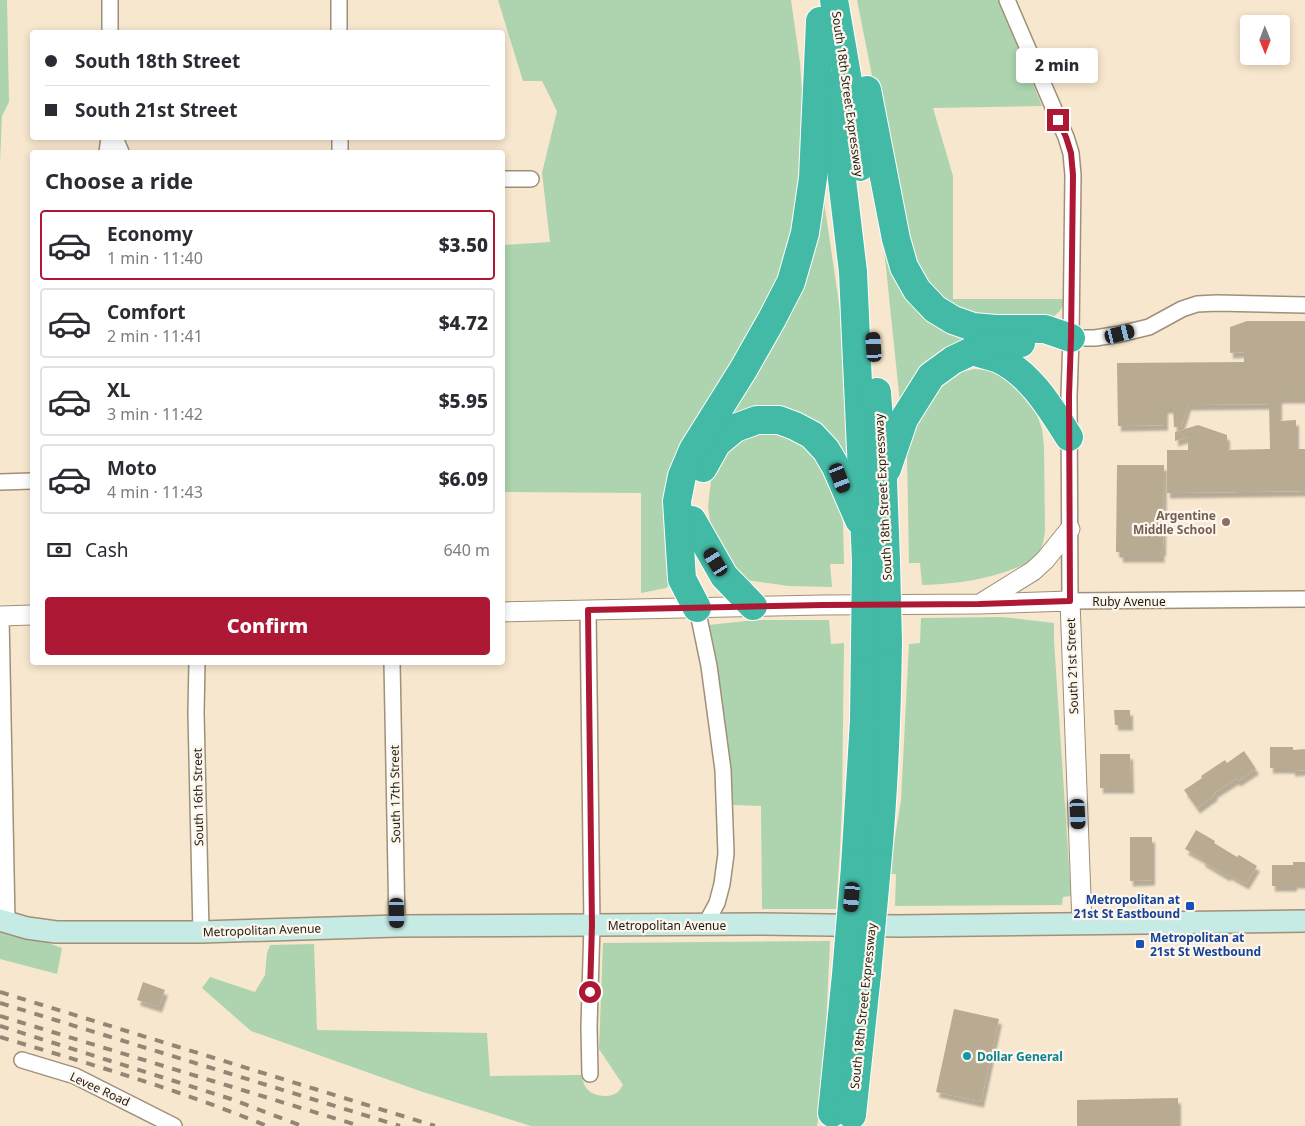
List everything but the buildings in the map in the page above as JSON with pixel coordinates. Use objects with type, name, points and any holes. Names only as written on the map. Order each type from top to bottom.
[{"type":"highway","points":[[827,5],[865,79],[896,239],[904,267],[917,290],[935,309],[953,320],[973,327],[1045,329],[1071,338]]},
{"type":"highway","points":[[697,608],[682,579],[677,501],[682,476],[693,450],[743,370],[791,282],[804,233],[813,178],[827,5]]},
{"type":"highway","name":"South 18th Street Expressway","points":[[827,5],[853,110],[867,233],[883,480],[876,561],[877,643],[888,699],[883,798],[866,866],[842,1114]]},
{"type":"highway","name":"South 18th Street Expressway","points":[[827,5],[838,146],[853,272],[865,534],[876,561]]},
{"type":"highway","points":[[883,480],[904,419],[932,376],[953,360],[972,351],[996,344],[1042,342],[1071,338]]},
{"type":"highway","points":[[972,351],[999,359],[1024,376],[1042,397],[1069,437]]},
{"type":"highway","points":[[697,608],[698,580],[692,520],[694,495],[704,465],[717,443],[736,428],[757,420],[779,420],[812,435],[826,450],[836,467],[865,534]]},
{"type":"highway","points":[[692,520],[724,576],[753,606]]},
{"type":"main road","name":"Metropolitan Avenue","points":[[3,921],[27,928],[56,932],[201,932],[397,926],[758,924],[907,926],[1305,921]]},
{"type":"street","points":[[110,0],[110,30]]},
{"type":"street","points":[[339,30],[340,0]]},
{"type":"street","name":"South 21st Street","points":[[1007,0],[1066,137],[1071,153],[1073,175],[1069,437],[1070,601],[1082,924]]},
{"type":"street","points":[[505,179],[531,180]]},
{"type":"street","points":[[1071,338],[1095,338],[1149,327],[1182,309],[1197,304],[1305,305]]},
{"type":"street","points":[[0,482],[30,481]]},
{"type":"street","points":[[979,604],[1033,571],[1070,529]]},
{"type":"street","name":"Ruby Avenue","points":[[505,612],[753,606],[1305,599]]},
{"type":"street","points":[[697,608],[710,666],[723,770],[726,854],[721,890],[717,903],[705,925]]},
{"type":"street","points":[[588,610],[592,925],[589,1027],[590,1074]]},
{"type":"street","points":[[3,921],[0,616],[30,615]]},
{"type":"street","name":"South 16th Street","points":[[197,665],[196,713],[201,932]]},
{"type":"street","name":"South 17th Street","points":[[392,665],[397,926]]},
{"type":"street","name":"Levee Road","points":[[22,1060],[75,1076],[174,1126]]},
{"type":"green space","points":[[0,0],[7,0],[9,102],[2,116],[0,163]]},
{"type":"green space","points":[[498,0],[791,0],[800,63],[805,165],[788,256],[766,309],[676,458],[670,584],[666,588],[641,593],[641,493],[505,492],[505,245],[550,242],[542,173],[557,111],[542,81],[523,81]]},
{"type":"green space","points":[[857,0],[998,0],[1042,106],[933,108],[953,176],[953,299],[1065,299],[1060,311],[1049,319],[966,316],[934,294],[906,247]]},
{"type":"green space","points":[[822,188],[840,310],[848,463],[824,438],[722,426]]},
{"type":"green space","points":[[882,229],[893,254],[981,335],[900,403]]},
{"type":"green space","points":[[974,369],[996,371],[1022,387],[1035,409],[1042,429],[1044,447],[1045,531],[1042,546],[1030,565],[1027,563],[1002,573],[976,580],[922,585],[920,563],[909,563],[907,453],[912,431],[926,401],[945,381],[962,372]]},
{"type":"green space","points":[[770,431],[800,442],[817,458],[836,497],[843,523],[844,564],[830,564],[832,587],[789,586],[746,580],[715,546],[708,507],[711,480],[717,462],[738,437]]},
{"type":"green space","points":[[1002,617],[1054,623],[1071,896],[1063,897],[1062,905],[895,906],[896,874],[889,874],[901,800],[909,644],[920,643],[921,618]]},
{"type":"green space","points":[[755,620],[829,620],[831,644],[844,643],[842,806],[836,909],[762,909],[761,806],[733,805],[709,625]]},
{"type":"green space","points":[[0,929],[62,948],[57,974],[0,959]]},
{"type":"green space","points":[[830,941],[823,1092],[817,1126],[531,1126],[420,1091],[251,1031],[202,988],[210,977],[255,992],[265,975],[267,953],[270,945],[314,944],[317,1030],[487,1033],[490,1076],[581,1075],[588,1090],[598,1095],[607,1096],[618,1092],[623,1085],[599,1049],[603,943]]},
{"type":"railway","points":[[0,992],[435,1126]]},
{"type":"railway","points":[[0,1003],[400,1126]]},
{"type":"railway","points":[[0,1016],[360,1126]]},
{"type":"railway","points":[[0,1026],[231,1099],[302,1126]]},
{"type":"railway","points":[[0,1037],[168,1089],[267,1126]]},
{"type":"place","name":"Argentine Middle School","points":[[1226,522]]},
{"type":"place","name":"Metropolitan at 21st St Eastbound","points":[[1190,906]]},
{"type":"place","name":"Metropolitan at 21st St Westbound","points":[[1140,944]]},
{"type":"place","name":"Dollar General","points":[[967,1056]]},
{"type":"route","points":[[590,992],[592,925],[588,610],[1070,601],[1069,396],[1073,175],[1071,153],[1058,120]]}]
